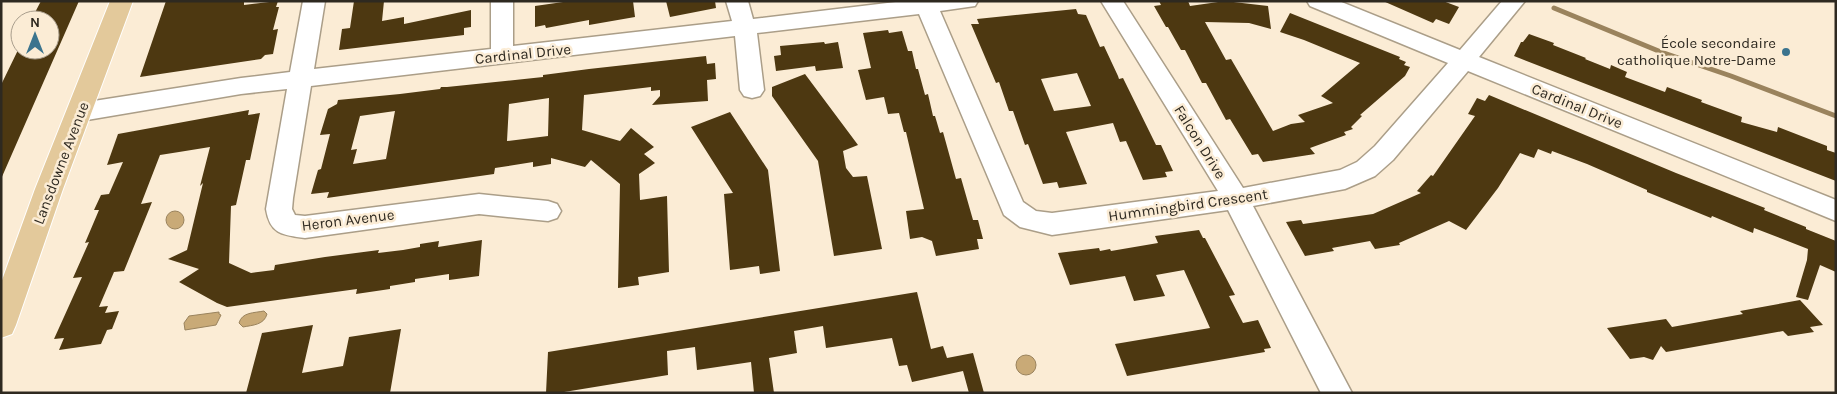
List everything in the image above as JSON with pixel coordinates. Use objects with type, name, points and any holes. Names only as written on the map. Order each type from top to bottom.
[{"type":"main road","name":"Lansdowne Avenue","points":[[1,325],[50,187],[81,112],[122,1]]},
{"type":"street","name":"Heron Avenue","points":[[314,1],[279,209],[281,220],[289,225],[305,227],[479,204],[548,211]]},
{"type":"street","points":[[502,1],[502,56]]},
{"type":"street","points":[[737,1],[745,28],[752,90]]},
{"type":"street","name":"Cardinal Drive","points":[[81,112],[216,90],[745,28],[926,3],[967,1]]},
{"type":"street","name":"Falcon Drive","points":[[1112,1],[1236,199],[1337,393]]},
{"type":"street","name":"Cardinal Drive","points":[[1318,1],[1836,211]]},
{"type":"street","name":"Hummingbird Crescent","points":[[926,3],[1010,203],[1024,218],[1052,224],[1236,199],[1345,179],[1366,169],[1384,153],[1514,1]]},
{"type":"shaded area","points":[[175,211],[181,214],[184,220],[181,226],[175,229],[169,226],[166,220],[169,214]]},
{"type":"shaded area","points":[[264,311],[267,314],[266,318],[261,322],[243,327],[239,323],[246,315]]},
{"type":"shaded area","points":[[219,312],[221,315],[216,325],[185,330],[184,323],[189,316]]},
{"type":"shaded area","points":[[1026,355],[1033,358],[1036,365],[1033,372],[1026,375],[1019,372],[1016,365],[1019,358]]},
{"type":"building","points":[[41,1],[79,1],[60,44],[60,10],[36,10]]},
{"type":"building","points":[[166,1],[244,1],[244,5],[278,1],[276,7],[279,7],[273,30],[278,29],[273,54],[265,55],[261,59],[140,77]]},
{"type":"building","points":[[354,1],[384,1],[382,21],[404,17],[404,24],[471,10],[471,27],[464,28],[464,35],[339,50],[342,29],[350,28]]},
{"type":"building","points":[[570,1],[633,1],[635,17],[589,25],[589,20],[546,28],[545,25],[535,27],[535,6]]},
{"type":"building","points":[[666,1],[715,1],[716,8],[670,17]]},
{"type":"building","points":[[1159,1],[1188,1],[1190,6],[1225,1],[1268,6],[1271,29],[1249,23],[1205,22],[1226,60],[1231,59],[1273,131],[1291,124],[1305,122],[1298,115],[1333,103],[1321,96],[1360,63],[1280,32],[1290,13],[1400,57],[1399,59],[1406,62],[1404,65],[1410,67],[1405,76],[1360,115],[1362,116],[1351,127],[1353,129],[1344,132],[1346,135],[1310,148],[1315,154],[1263,162],[1258,154],[1252,155],[1230,119],[1226,120],[1206,83],[1202,83],[1185,50],[1181,50],[1154,6],[1161,5]]},
{"type":"building","points":[[1383,1],[1443,1],[1459,7],[1449,24],[1436,19],[1433,23]]},
{"type":"building","points":[[1076,9],[1078,14],[1086,15],[1100,47],[1104,46],[1119,79],[1123,78],[1156,145],[1161,145],[1173,171],[1165,172],[1167,177],[1143,180],[1126,141],[1120,142],[1113,123],[1066,132],[1087,184],[1059,188],[1057,182],[1043,184],[1028,144],[1025,145],[1013,111],[1009,111],[999,82],[996,83],[971,24],[979,24],[977,19]],"holes":[[[1077,73],[1091,106],[1054,111],[1041,79]]]},
{"type":"building","points":[[888,30],[889,33],[902,31],[908,51],[912,51],[925,95],[928,94],[933,116],[935,116],[940,133],[943,132],[956,179],[961,178],[973,220],[978,220],[983,239],[977,239],[979,249],[936,256],[932,241],[922,237],[910,239],[906,211],[924,209],[906,132],[904,132],[899,113],[888,114],[884,97],[866,100],[858,70],[871,68],[863,33]]},
{"type":"building","points":[[1529,34],[1554,43],[1553,45],[1610,69],[1611,65],[1627,72],[1625,77],[1665,92],[1667,87],[1702,100],[1701,102],[1742,117],[1741,122],[1777,132],[1778,127],[1827,146],[1827,150],[1836,153],[1836,181],[1514,56],[1521,42]]},
{"type":"building","points":[[824,42],[825,44],[838,42],[843,68],[816,71],[815,66],[776,71],[774,56],[781,55],[780,46]]},
{"type":"building","points":[[706,56],[707,64],[715,63],[716,79],[707,80],[708,101],[652,105],[660,96],[660,90],[651,91],[651,87],[584,95],[582,130],[620,141],[631,128],[654,147],[644,154],[655,163],[639,174],[640,200],[667,196],[669,272],[638,277],[639,285],[618,288],[620,184],[591,160],[585,167],[551,158],[551,164],[533,167],[533,162],[495,168],[494,174],[327,198],[329,192],[311,194],[318,170],[321,169],[330,134],[320,135],[328,109],[337,104],[338,100],[543,77],[543,75]],"holes":[[[549,98],[548,136],[507,141],[509,104]],[[395,111],[386,159],[353,164],[357,149],[351,150],[360,116]]]},
{"type":"building","points":[[13,60],[53,60],[1,179],[1,85]]},
{"type":"building","points":[[805,74],[858,145],[843,151],[846,168],[853,177],[867,176],[882,249],[834,256],[818,161],[772,96],[772,87]]},
{"type":"building","points":[[1489,95],[1765,208],[1764,210],[1836,241],[1836,272],[1820,265],[1808,300],[1796,297],[1807,260],[1808,249],[1754,228],[1753,233],[1712,216],[1711,218],[1647,192],[1647,190],[1587,164],[1552,151],[1551,154],[1538,149],[1534,158],[1520,153],[1498,188],[1466,230],[1449,221],[1399,243],[1400,245],[1375,249],[1370,241],[1332,248],[1334,251],[1305,256],[1286,222],[1301,220],[1303,224],[1373,214],[1421,193],[1417,191],[1431,175],[1433,176],[1475,116],[1468,114],[1477,98],[1485,101]]},
{"type":"building","points":[[249,110],[248,115],[260,113],[250,160],[246,160],[236,205],[231,206],[229,263],[251,273],[274,270],[275,265],[325,257],[379,250],[378,253],[403,250],[420,247],[420,244],[439,241],[438,247],[482,240],[479,276],[449,280],[449,274],[415,279],[415,282],[390,286],[390,289],[356,294],[357,289],[227,307],[179,282],[199,269],[168,259],[187,250],[210,147],[160,155],[141,204],[152,202],[124,271],[114,272],[99,307],[108,306],[105,313],[119,311],[112,329],[107,330],[101,344],[59,350],[64,338],[54,339],[82,277],[73,278],[89,242],[85,243],[99,210],[94,210],[101,195],[109,194],[123,162],[107,165],[118,134]]},
{"type":"building","points":[[730,112],[768,170],[780,271],[760,274],[759,266],[730,270],[724,194],[733,193],[691,127]]},
{"type":"building","points":[[1199,230],[1235,295],[1229,296],[1243,323],[1258,320],[1271,348],[1264,349],[1265,352],[1127,376],[1115,344],[1210,328],[1184,270],[1156,275],[1165,296],[1134,301],[1125,276],[1070,285],[1058,253],[1099,248],[1100,251],[1110,249],[1111,251],[1158,243],[1155,236]]},
{"type":"building","points":[[917,292],[931,349],[943,346],[947,358],[973,353],[984,393],[969,393],[963,371],[912,382],[907,365],[899,366],[892,338],[826,348],[823,326],[794,331],[797,353],[769,358],[774,393],[754,393],[751,362],[697,370],[695,347],[667,351],[668,375],[558,393],[546,393],[548,352]]},
{"type":"building","points":[[1800,300],[1823,325],[1810,327],[1814,332],[1788,336],[1783,331],[1666,352],[1661,346],[1653,360],[1644,357],[1630,359],[1607,328],[1666,319],[1672,327],[1743,314],[1740,311]]},
{"type":"building","points":[[313,325],[302,373],[343,366],[349,337],[401,329],[390,393],[246,393],[262,333]]},
{"type":"waterway","points":[[1554,8],[1661,52],[1731,76],[1836,116]]},
{"type":"place","name":"École secondaire catholique Notre-Dame","points":[[1786,52]]}]
